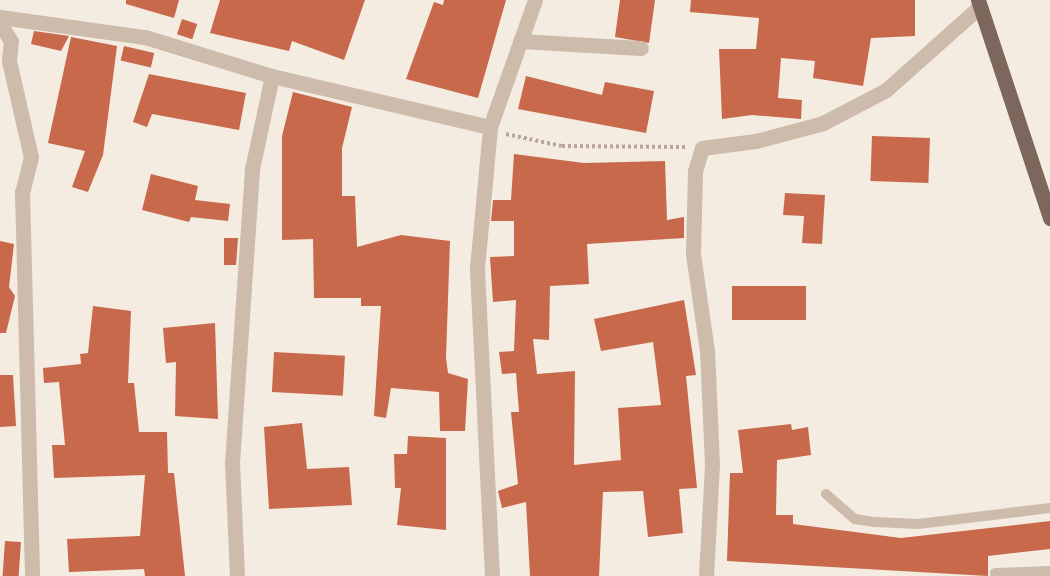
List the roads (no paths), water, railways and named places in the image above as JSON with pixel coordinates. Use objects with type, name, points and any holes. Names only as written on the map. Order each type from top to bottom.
[{"type":"main road","points":[[979,4],[1050,218]]},
{"type":"street","points":[[492,576],[477,268],[490,127],[535,0]]},
{"type":"street","points":[[706,576],[711,453],[706,351],[693,254],[695,171],[702,148],[756,141],[823,123],[886,90],[979,4]]},
{"type":"street","points":[[0,17],[146,37],[272,76],[490,127]]},
{"type":"street","points":[[0,23],[11,41],[9,61],[32,157],[22,192],[32,576]]},
{"type":"street","points":[[520,41],[641,48]]},
{"type":"street","points":[[237,576],[232,463],[252,169],[272,76]]},
{"type":"lane","points":[[826,494],[855,519],[875,522],[918,524],[1050,508]]},
{"type":"lane","points":[[995,573],[1050,571]]}]
